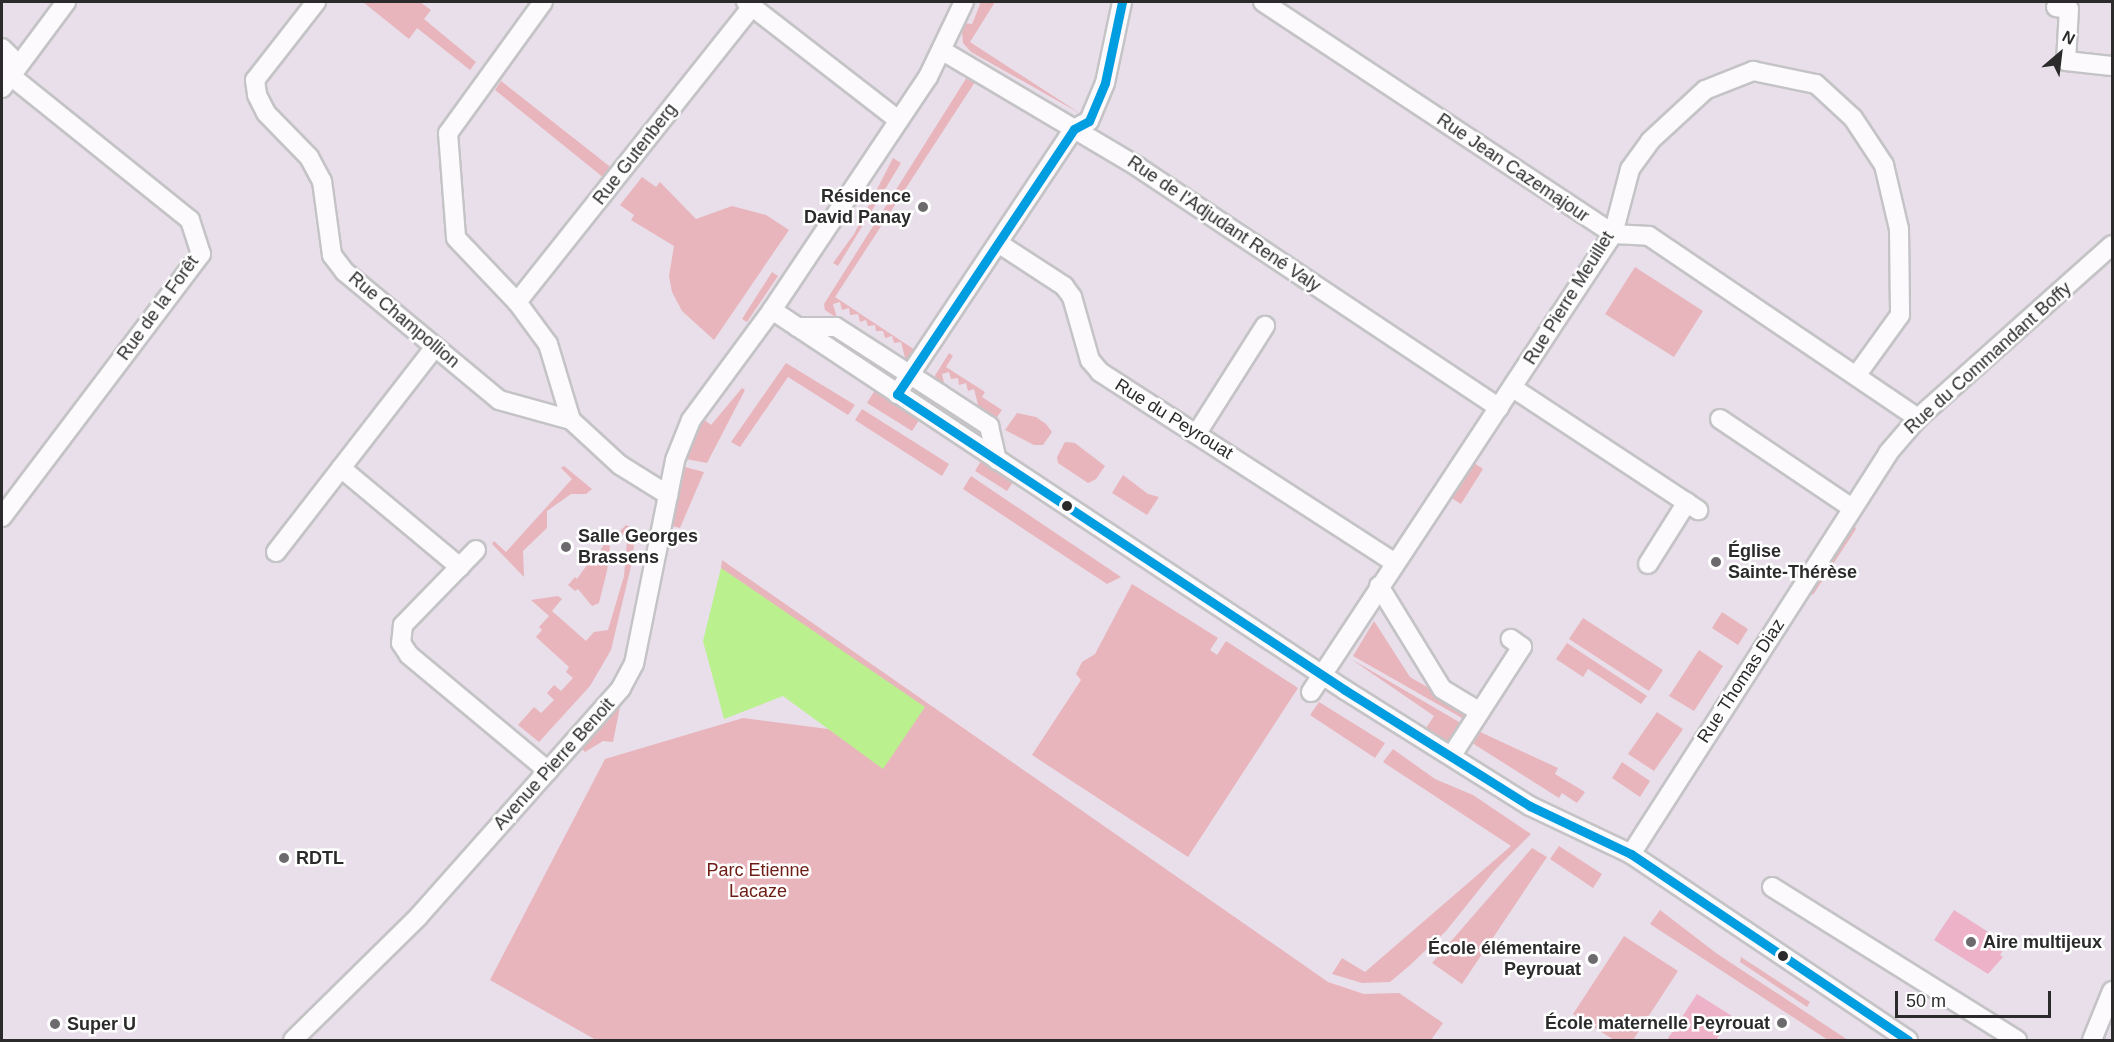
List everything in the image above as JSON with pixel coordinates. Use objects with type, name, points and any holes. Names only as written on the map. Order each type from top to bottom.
[{"type":"street","points":[[6,82],[66,2]]},
{"type":"street","name":"Rue Champollion","points":[[316,2],[255,80],[257,95],[266,113],[309,158],[322,181],[332,255],[345,272],[499,400],[571,420],[620,465],[668,495]]},
{"type":"street","points":[[543,2],[448,133],[456,238],[517,302],[548,344],[571,420]]},
{"type":"street","name":"Avenue Pierre Benoit","points":[[293,1041],[418,917],[607,705],[634,664],[675,460],[691,420],[772,310],[898,120],[943,51],[964,2]]},
{"type":"street","points":[[897,394],[1074,129],[1089,121],[1105,83],[1122,2]]},
{"type":"street","name":"Rue Jean Cazemajour","points":[[1263,2],[1612,234]]},
{"type":"street","points":[[749,4],[898,120]]},
{"type":"street","name":"Rue Gutenberg","points":[[517,302],[749,4]]},
{"type":"street","points":[[2056,8],[2069,9],[2066,61],[2112,66]]},
{"type":"street","points":[[2,48],[10,56],[6,82]]},
{"type":"street","name":"Rue de l'Adjudant René Valy","points":[[943,51],[1138,166],[1499,408]]},
{"type":"street","name":"Rue Pierre Meuillet","points":[[1311,693],[1394,562],[1513,388],[1612,234],[1630,169],[1650,141],[1705,90],[1753,71],[1816,84],[1853,118],[1884,165],[1899,229],[1899,315],[1856,376]]},
{"type":"street","name":"Rue de la Forêt","points":[[2,517],[201,254],[190,220],[6,82]]},
{"type":"street","points":[[1612,234],[1649,236],[1918,418]]},
{"type":"street","name":"Rue du Peyrouat","points":[[998,243],[1068,292],[1090,360],[1100,372],[1204,437],[1394,562]]},
{"type":"street","name":"Rue du Commandant Boffy","points":[[1852,508],[1888,453],[1918,418],[2112,245]]},
{"type":"street","points":[[772,310],[1322,674],[1530,806],[1631,855],[1908,1041]]},
{"type":"street","points":[[1204,437],[1265,326]]},
{"type":"street","points":[[797,327],[836,327],[989,426],[997,460]]},
{"type":"street","points":[[276,552],[435,347]]},
{"type":"street","points":[[1513,388],[1693,506],[1648,564]]},
{"type":"street","points":[[1720,419],[1852,508]]},
{"type":"street","points":[[341,468],[460,567]]},
{"type":"street","name":"Rue Thomas Diaz","points":[[1631,855],[1852,508]]},
{"type":"street","points":[[476,550],[403,626],[401,643],[409,655],[548,771]]},
{"type":"street","points":[[1379,586],[1442,689],[1480,712]]},
{"type":"street","points":[[1452,755],[1522,647],[1511,639]]},
{"type":"street","points":[[1772,886],[2017,1041]]},
{"type":"street","points":[[2092,1041],[2112,991]]},
{"type":"green space","points":[[363,2],[420,2],[431,10],[424,19],[476,62],[470,70],[417,28],[409,39]]},
{"type":"green space","points":[[981,2],[995,2],[970,42],[1081,114],[971,52],[963,43],[962,32],[965,23],[972,24]]},
{"type":"green space","points":[[967,77],[975,82],[835,297],[915,350],[906,362],[901,342],[894,343],[892,336],[885,338],[883,331],[876,331],[875,325],[868,326],[866,320],[860,322],[858,314],[850,315],[849,308],[842,310],[840,302],[833,304],[837,318],[825,310],[824,304]]},
{"type":"green space","points":[[501,81],[613,169],[604,178],[495,90]]},
{"type":"green space","points":[[893,158],[901,163],[838,266],[833,263],[854,234]]},
{"type":"green space","points":[[642,177],[656,187],[660,182],[696,219],[732,206],[766,215],[789,230],[714,340],[682,311],[672,292],[669,276],[674,246],[631,220],[634,215],[620,205]]},
{"type":"green space","points":[[1635,267],[1703,311],[1674,357],[1605,314]]},
{"type":"green space","points":[[772,272],[778,276],[747,322],[742,319]]},
{"type":"green space","points":[[949,353],[953,356],[946,367],[985,392],[982,397],[1002,410],[993,423],[989,415],[979,409],[974,389],[968,391],[966,383],[959,385],[958,378],[951,379],[949,372],[942,374],[945,387],[931,382]]},
{"type":"green space","points":[[786,363],[855,405],[848,415],[788,377],[740,447],[731,442]]},
{"type":"green space","points":[[742,388],[745,390],[707,463],[686,459],[701,417],[711,425]]},
{"type":"green space","points":[[875,390],[920,419],[912,431],[867,403]]},
{"type":"green space","points":[[862,409],[949,464],[942,476],[855,420]]},
{"type":"green space","points":[[1017,413],[1036,417],[1046,424],[1052,432],[1043,445],[1034,445],[1005,430]]},
{"type":"green space","points":[[1065,442],[1075,443],[1105,466],[1096,479],[1088,483],[1058,463],[1057,457]]},
{"type":"green space","points":[[1468,459],[1483,469],[1461,504],[1445,494]]},
{"type":"green space","points":[[981,461],[1013,482],[1007,491],[975,471]]},
{"type":"green space","points":[[564,466],[592,489],[586,494],[571,494],[547,511],[547,528],[523,551],[524,577],[492,544],[494,541],[506,552],[572,479],[561,468]]},
{"type":"green space","points":[[685,467],[704,472],[680,528],[672,526]]},
{"type":"green space","points":[[1123,475],[1148,494],[1159,497],[1147,515],[1112,493]]},
{"type":"green space","points":[[971,476],[1121,577],[1107,584],[963,489]]},
{"type":"green space","points":[[1852,519],[1856,529],[1813,595],[1806,590]]},
{"type":"green space","points":[[626,525],[635,529],[633,558],[611,650],[590,686],[539,742],[518,725],[534,707],[541,713],[554,700],[547,693],[554,685],[561,691],[573,678],[566,672],[569,667],[536,637],[542,630],[539,627],[549,616],[531,600],[558,596],[562,599],[552,611],[586,641],[594,632],[608,630],[624,576],[627,541],[620,531]]},
{"type":"green space","points":[[604,544],[610,546],[607,571],[599,603],[592,606],[578,589],[575,591],[568,585],[575,577],[577,579],[594,555],[597,557]]},
{"type":"green space","name":"Parc Etienne Lacaze","points":[[722,560],[1328,982],[1364,994],[1399,993],[1443,1023],[1431,1040],[596,1040],[490,980],[605,759],[743,718],[836,730],[721,568]]},
{"type":"green space","points":[[1132,584],[1218,638],[1210,650],[1217,655],[1226,641],[1298,688],[1188,857],[1032,755],[1081,680],[1076,674],[1082,662],[1095,654]]},
{"type":"green space","points":[[1722,612],[1748,629],[1738,645],[1712,628]]},
{"type":"green space","points":[[1583,618],[1663,670],[1649,691],[1569,639]]},
{"type":"green space","points":[[1374,621],[1410,677],[1474,714],[1469,722],[1353,656]]},
{"type":"green space","points":[[1567,643],[1647,696],[1641,704],[1588,669],[1583,677],[1556,659]]},
{"type":"green space","points":[[1699,650],[1723,666],[1694,711],[1669,696]]},
{"type":"green space","points":[[1351,659],[1466,726],[1453,747],[1426,728],[1434,716]]},
{"type":"green space","points":[[621,702],[613,742],[603,741],[585,752],[580,747]]},
{"type":"green space","points":[[1319,702],[1385,743],[1375,758],[1310,715]]},
{"type":"green space","points":[[1657,712],[1683,729],[1654,771],[1628,754]]},
{"type":"green space","points":[[1476,730],[1558,768],[1555,774],[1585,792],[1577,803],[1562,793],[1559,798],[1469,741]]},
{"type":"green space","points":[[1393,749],[1435,779],[1473,795],[1531,834],[1494,871],[1446,931],[1409,966],[1390,982],[1362,983],[1332,974],[1342,958],[1365,972],[1511,846],[1383,762]]},
{"type":"green space","points":[[1622,762],[1650,781],[1640,797],[1612,778]]},
{"type":"green space","points":[[1559,846],[1602,874],[1593,888],[1550,859]]},
{"type":"green space","points":[[1532,848],[1547,857],[1462,984],[1432,963]]},
{"type":"green space","points":[[1660,910],[1716,953],[1848,1040],[1828,1040],[1650,924]]},
{"type":"green space","points":[[1624,936],[1678,971],[1633,1040],[1614,1040],[1573,1014]]},
{"type":"green space","points":[[1741,957],[1810,1002],[1807,1007],[1740,962]]},
{"type":"shaded area","points":[[721,568],[925,707],[883,769],[783,696],[724,719],[703,641]]},
{"type":"shaded area","name":"Aire multijeux","points":[[1954,910],[2007,944],[2000,955],[2003,957],[1988,974],[1934,940]]},
{"type":"shaded area","points":[[1697,994],[1732,1016],[1716,1040],[1667,1040]]},
{"type":"transit line","points":[[1122,2],[1105,83],[1089,121],[1074,129],[897,394],[1345,690],[1530,806],[1631,854],[1908,1040]]},
{"type":"place","name":"Résidence David Panay","points":[[923,207]]},
{"type":"place","name":"Salle Georges Brassens","points":[[566,547]]},
{"type":"place","name":"Église Sainte-Thérèse","points":[[1716,562]]},
{"type":"place","name":"RDTL","points":[[284,858]]},
{"type":"place","name":"Aire multijeux","points":[[1971,942]]},
{"type":"place","name":"École élémentaire Peyrouat","points":[[1593,959]]},
{"type":"place","name":"École maternelle Peyrouat","points":[[1782,1023]]},
{"type":"place","name":"Super U","points":[[55,1024]]}]
